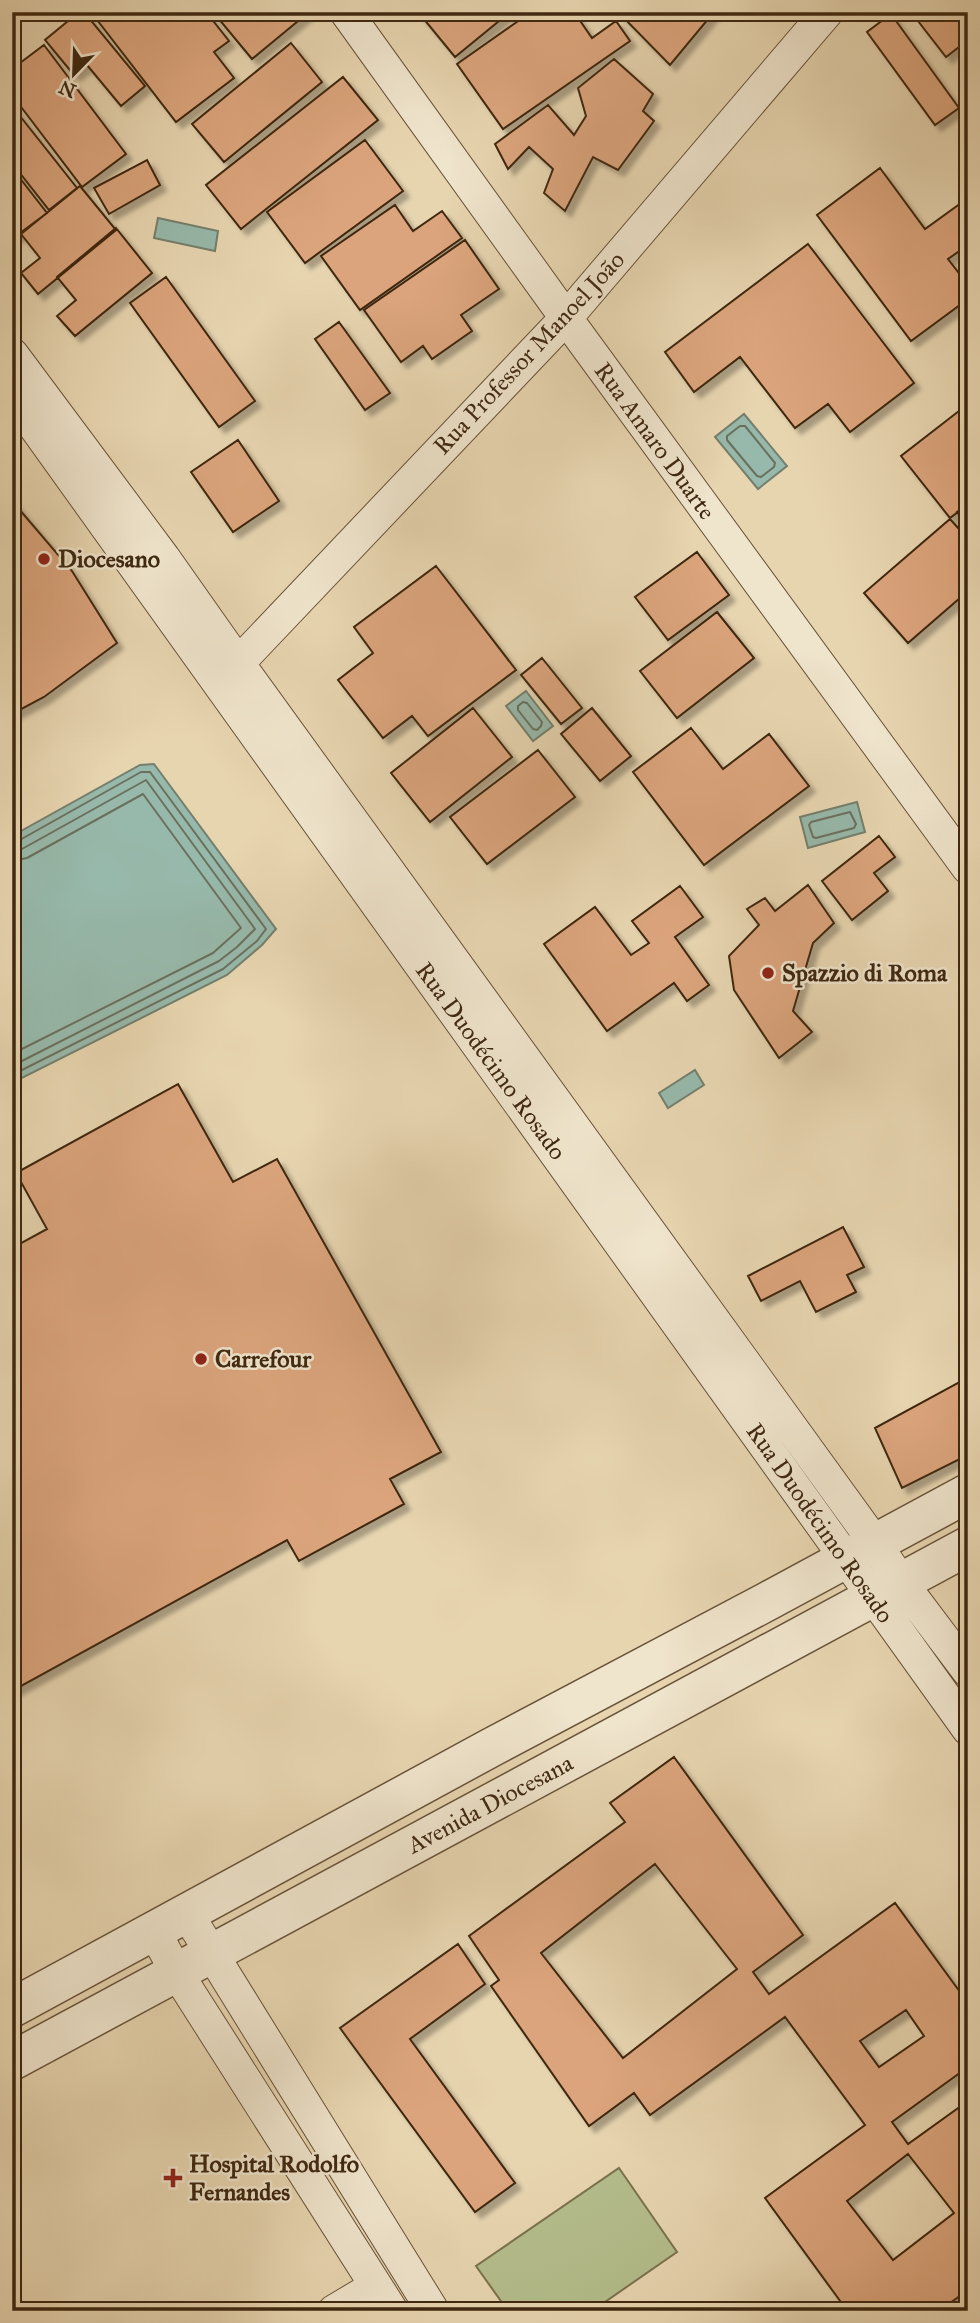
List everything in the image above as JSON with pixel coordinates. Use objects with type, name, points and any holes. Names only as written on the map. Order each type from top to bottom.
[{"type":"street","name":"Rua Amaro Duarte","points":[[346,12],[968,868]]},
{"type":"street","name":"Rua Professor Manoel João","points":[[228,673],[566,318],[827,12]]},
{"type":"street","name":"Rua Duodécimo Rosado","points":[[12,354],[164,558],[228,673]]},
{"type":"street","name":"Rua Duodécimo Rosado","points":[[12,395],[228,673],[861,1550],[968,1729]]},
{"type":"street","name":"Avenida Diocesana","points":[[12,2008],[968,1493]]},
{"type":"street","name":"Avenida Diocesana","points":[[12,2061],[968,1546]]},
{"type":"street","name":"Rua Duodécimo Rosado","points":[[887,1590],[968,1671]]},
{"type":"street","points":[[170,1922],[211,1954],[433,2311]]},
{"type":"street","points":[[170,1922],[177,1973],[384,2298],[334,2311]]},
{"type":"green space","points":[[619,2168],[677,2252],[592,2311],[508,2311],[476,2266]]},
{"type":"water","points":[[158,218],[218,231],[215,251],[154,238]]},
{"type":"water","points":[[744,414],[787,466],[758,489],[715,437]]},
{"type":"water","points":[[526,691],[553,726],[533,741],[506,706]]},
{"type":"water","points":[[154,764],[276,929],[227,975],[12,1083],[12,836],[140,765]]},
{"type":"water","points":[[857,802],[865,832],[808,848],[800,817]]},
{"type":"water","points":[[695,1070],[704,1085],[668,1108],[659,1093]]},
{"type":"building","points":[[79,12],[84,12],[145,86],[121,106],[87,65],[74,75],[45,40]]},
{"type":"building","points":[[91,12],[206,12],[229,41],[214,52],[234,78],[176,122]]},
{"type":"building","points":[[213,12],[309,12],[252,59]]},
{"type":"building","points":[[418,12],[510,12],[455,57]]},
{"type":"building","points":[[531,12],[574,12],[592,38],[616,21],[630,41],[503,129],[457,64]]},
{"type":"building","points":[[618,12],[714,12],[670,65]]},
{"type":"building","points":[[930,12],[968,12],[968,40],[946,57],[918,21]]},
{"type":"building","points":[[891,14],[959,108],[935,125],[867,32]]},
{"type":"building","points":[[291,43],[322,82],[224,162],[192,124]]},
{"type":"building","points":[[44,45],[126,154],[82,187],[12,95],[12,69]]},
{"type":"building","points":[[614,59],[653,94],[643,111],[654,121],[618,170],[593,157],[565,211],[544,193],[553,169],[529,147],[508,169],[495,144],[548,105],[574,135],[586,116],[578,88]]},
{"type":"building","points":[[343,77],[378,120],[241,229],[206,185]]},
{"type":"building","points":[[12,106],[77,188],[49,210],[12,163]]},
{"type":"building","points":[[365,140],[403,191],[305,263],[267,212]]},
{"type":"building","points":[[147,160],[160,185],[109,214],[94,188]]},
{"type":"building","points":[[12,168],[47,213],[12,239]]},
{"type":"building","points":[[880,168],[925,229],[968,198],[968,245],[948,259],[968,285],[968,299],[911,341],[817,215]]},
{"type":"building","points":[[80,186],[116,230],[38,294],[21,273],[40,258],[21,234]]},
{"type":"building","points":[[395,205],[413,231],[442,211],[462,238],[360,310],[321,256]]},
{"type":"building","points":[[116,228],[152,273],[75,336],[57,316],[76,300],[57,277]]},
{"type":"building","points":[[465,240],[499,289],[461,315],[472,331],[432,359],[423,346],[401,362],[364,310]]},
{"type":"building","points":[[808,244],[914,383],[850,432],[828,404],[795,428],[740,357],[694,392],[665,352]]},
{"type":"building","points":[[166,277],[255,401],[219,427],[130,303]]},
{"type":"building","points":[[339,322],[390,393],[365,410],[315,339]]},
{"type":"building","points":[[968,404],[968,504],[950,518],[901,456]]},
{"type":"building","points":[[238,440],[279,501],[233,532],[191,472]]},
{"type":"building","name":"Diocesano","points":[[13,502],[72,571],[117,643],[44,697],[12,714]]},
{"type":"building","points":[[968,504],[968,527],[957,512]]},
{"type":"building","points":[[950,519],[968,539],[968,591],[908,643],[864,593]]},
{"type":"building","points":[[697,552],[729,595],[668,640],[635,597]]},
{"type":"building","points":[[436,566],[516,670],[428,736],[412,716],[383,738],[338,680],[373,653],[354,627]]},
{"type":"building","points":[[717,612],[754,658],[677,718],[640,671]]},
{"type":"building","points":[[542,658],[582,708],[561,724],[521,675]]},
{"type":"building","points":[[473,708],[512,757],[430,822],[391,773]]},
{"type":"building","points":[[592,708],[631,756],[600,781],[561,734]]},
{"type":"building","points":[[691,728],[723,769],[769,734],[809,786],[704,865],[633,772]]},
{"type":"building","points":[[538,750],[575,797],[487,864],[450,817]]},
{"type":"building","points":[[879,836],[895,857],[874,873],[888,891],[852,920],[822,881]]},
{"type":"building","name":"Spazzio di Roma","points":[[808,885],[834,923],[813,943],[793,1011],[812,1032],[779,1058],[734,990],[729,956],[759,925],[747,909],[765,898],[775,911]]},
{"type":"building","points":[[680,886],[703,917],[675,937],[709,985],[687,1001],[674,983],[607,1031],[544,944],[595,907],[631,955],[649,943],[632,921]]},
{"type":"building","name":"Carrefour","points":[[178,1084],[233,1182],[277,1159],[441,1452],[390,1479],[404,1504],[299,1561],[287,1540],[12,1691],[12,1248],[47,1229],[16,1173]]},
{"type":"building","points":[[843,1227],[864,1267],[847,1275],[856,1292],[816,1312],[800,1281],[761,1301],[748,1276]]},
{"type":"building","points":[[965,1379],[968,1385],[968,1455],[902,1488],[875,1428]]},
{"type":"building","points":[[674,1757],[803,1935],[753,1972],[769,1994],[895,1903],[968,2003],[968,2067],[892,2122],[908,2144],[968,2101],[968,2290],[939,2311],[864,2311],[858,2302],[846,2309],[765,2198],[865,2125],[785,2017],[650,2115],[634,2093],[589,2126],[491,1986],[499,1980],[469,1936],[625,1822],[610,1803]],"holes":[[[655,1864],[737,1969],[623,2058],[541,1953]],[[906,2010],[924,2036],[879,2067],[860,2041]],[[908,2154],[954,2213],[893,2260],[847,2201]]]},
{"type":"building","points":[[458,1944],[485,1984],[410,2039],[515,2183],[475,2212],[340,2028]]},
{"type":"place","name":"Diocesano","points":[[44,559]]},
{"type":"place","name":"Spazzio di Roma","points":[[768,973]]},
{"type":"place","name":"Carrefour","points":[[201,1359]]},
{"type":"place","name":"Hospital Rodolfo Fernandes","points":[[173,2178]]}]
